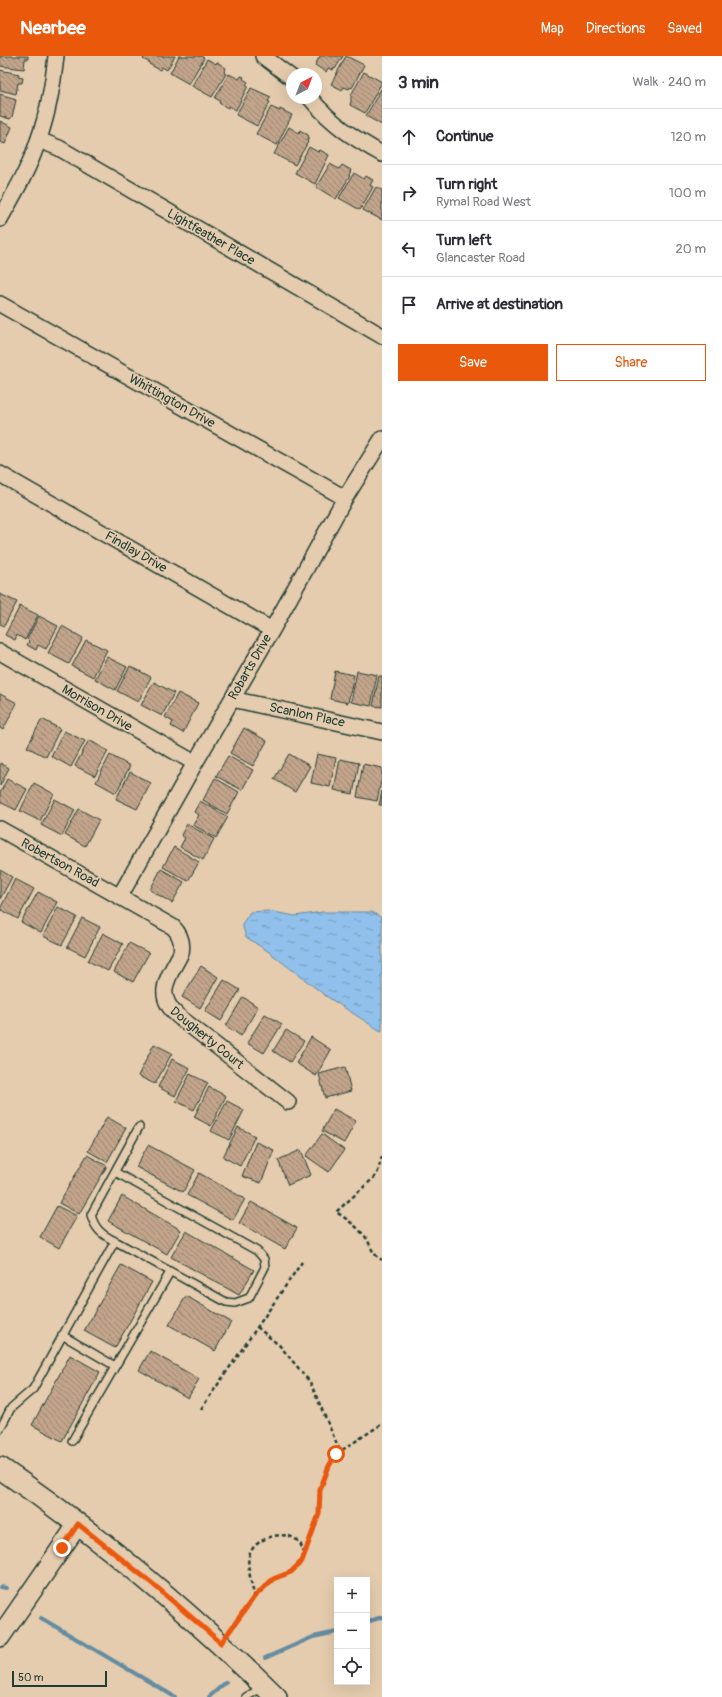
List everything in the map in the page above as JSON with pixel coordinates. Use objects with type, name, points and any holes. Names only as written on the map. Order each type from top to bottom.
[{"type":"main road","points":[[0,1468],[78,1524],[147,1580],[221,1643],[270,1692]]},
{"type":"street","points":[[0,219],[20,183],[39,140],[48,104],[56,56]]},
{"type":"street","points":[[263,56],[286,73]]},
{"type":"street","points":[[315,104],[335,125],[350,136],[382,154]]},
{"type":"street","name":"Lightfeather Place","points":[[39,140],[59,148],[382,336]]},
{"type":"street","name":"Whittington Drive","points":[[0,304],[345,498]]},
{"type":"street","name":"Robarts Drive","points":[[120,896],[272,630],[345,498],[382,439]]},
{"type":"street","name":"Findlay Drive","points":[[0,474],[272,630]]},
{"type":"street","name":"Morrison Drive","points":[[0,652],[195,763]]},
{"type":"street","name":"Scanlon Place","points":[[232,699],[382,732]]},
{"type":"street","name":"Robertson Road","points":[[0,829],[120,896]]},
{"type":"street","name":"Dougherty Court","points":[[120,896],[173,927],[179,935],[182,944],[181,953],[165,985],[164,995],[166,1003],[171,1010],[288,1102]]},
{"type":"street","points":[[0,1637],[78,1524]]},
{"type":"lane","points":[[115,1172],[257,1251],[264,1259],[265,1267],[249,1298],[235,1303],[226,1302],[103,1235],[94,1225],[91,1215],[139,1127]]},
{"type":"lane","points":[[0,1429],[12,1408],[33,1389],[115,1242]]},
{"type":"lane","points":[[72,1441],[170,1272]]},
{"type":"lane","points":[[62,1335],[115,1366]]},
{"type":"lane","points":[[246,1697],[270,1692]]},
{"type":"path","points":[[382,1156],[377,1175],[336,1212],[348,1220],[364,1235],[374,1256],[382,1260]]},
{"type":"path","points":[[201,1409],[302,1262]]},
{"type":"path","points":[[257,1327],[280,1346],[310,1382],[340,1451]]},
{"type":"path","points":[[221,1643],[254,1597],[273,1579],[291,1572],[302,1561],[319,1514],[320,1490],[329,1466],[336,1454],[382,1424]]},
{"type":"path","points":[[254,1597],[248,1562],[251,1551],[262,1540],[284,1534],[298,1541],[304,1553]]},
{"type":"water","points":[[268,911],[295,916],[322,912],[372,912],[382,918],[382,1031],[326,996],[269,952],[246,937],[242,924],[250,912]]},
{"type":"building","points":[[0,56],[28,56],[28,59],[25,59],[24,69],[0,66]]},
{"type":"building","points":[[145,56],[175,56],[167,70],[162,67],[160,70],[143,59]]},
{"type":"building","points":[[179,56],[201,56],[204,58],[189,84],[170,73]]},
{"type":"building","points":[[320,56],[343,56],[333,70],[328,68],[326,72],[322,68],[315,65]]},
{"type":"building","points":[[346,56],[364,65],[352,88],[350,87],[349,89],[344,87],[342,90],[331,84]]},
{"type":"building","points":[[207,59],[216,64],[217,62],[226,68],[224,73],[226,74],[212,97],[192,86]]},
{"type":"building","points":[[0,70],[19,74],[18,77],[23,78],[22,83],[18,83],[16,94],[0,90]]},
{"type":"building","points":[[364,72],[382,82],[365,113],[350,105],[351,95]]},
{"type":"building","points":[[229,74],[239,79],[241,76],[244,77],[243,79],[248,82],[246,85],[248,86],[236,110],[219,103],[220,101],[215,98]]},
{"type":"building","points":[[251,88],[271,97],[268,101],[270,102],[257,126],[236,115]]},
{"type":"building","points":[[381,89],[382,90],[382,125],[366,116]]},
{"type":"building","points":[[0,94],[16,100],[12,117],[10,119],[0,116]]},
{"type":"building","points":[[271,107],[280,111],[280,109],[292,115],[277,145],[256,134]]},
{"type":"building","points":[[0,121],[12,127],[5,144],[0,142]]},
{"type":"building","points":[[289,127],[299,133],[300,130],[309,137],[308,142],[295,165],[274,154]]},
{"type":"building","points":[[309,147],[318,152],[320,150],[329,155],[315,184],[295,173]]},
{"type":"building","points":[[330,164],[339,169],[342,165],[351,170],[350,176],[336,199],[316,187]]},
{"type":"building","points":[[354,173],[364,179],[366,176],[373,180],[370,185],[373,187],[360,210],[339,198]]},
{"type":"building","points":[[376,187],[382,190],[382,220],[363,210]]},
{"type":"building","points":[[0,594],[17,602],[4,626],[0,624]]},
{"type":"building","points":[[20,606],[38,615],[25,640],[17,635],[15,640],[5,635]]},
{"type":"building","points":[[39,616],[58,626],[46,649],[38,645],[36,650],[27,645],[29,641],[27,639]]},
{"type":"building","points":[[62,626],[83,638],[69,664],[48,653]]},
{"type":"building","points":[[86,640],[107,650],[93,677],[72,666]]},
{"type":"building","points":[[107,657],[127,667],[115,690],[95,679]]},
{"type":"building","points":[[130,666],[151,677],[138,702],[117,691]]},
{"type":"building","points":[[335,671],[354,675],[348,703],[330,699]]},
{"type":"building","points":[[357,671],[377,675],[371,706],[351,702]]},
{"type":"building","points":[[379,676],[382,676],[382,707],[373,706]]},
{"type":"building","points":[[154,682],[174,693],[162,716],[141,705]]},
{"type":"building","points":[[178,693],[198,703],[183,733],[171,726],[173,722],[165,717]]},
{"type":"building","points":[[0,694],[17,703],[3,730],[0,728]]},
{"type":"building","points":[[42,719],[60,729],[46,757],[27,747]]},
{"type":"building","points":[[244,728],[267,741],[253,766],[230,753]]},
{"type":"building","points":[[64,731],[85,741],[71,767],[51,756]]},
{"type":"building","points":[[89,740],[108,751],[95,776],[75,766]]},
{"type":"building","points":[[289,754],[310,766],[295,792],[274,779]]},
{"type":"building","points":[[317,754],[336,758],[330,787],[311,783]]},
{"type":"building","points":[[110,755],[130,766],[116,793],[96,782]]},
{"type":"building","points":[[228,756],[253,770],[242,790],[216,776]]},
{"type":"building","points":[[340,759],[359,763],[353,794],[334,790]]},
{"type":"building","points":[[0,763],[9,768],[0,786]]},
{"type":"building","points":[[363,764],[382,768],[382,777],[377,801],[357,797]]},
{"type":"building","points":[[130,772],[151,783],[137,809],[116,799]]},
{"type":"building","points":[[215,778],[239,792],[227,814],[203,800]]},
{"type":"building","points":[[7,779],[27,789],[16,810],[0,802],[0,793]]},
{"type":"building","points":[[34,783],[54,794],[40,821],[20,811]]},
{"type":"building","points":[[382,791],[382,805],[379,805]]},
{"type":"building","points":[[55,799],[75,810],[62,836],[41,825]]},
{"type":"building","points":[[200,801],[228,817],[216,838],[193,825],[199,815],[194,812]]},
{"type":"building","points":[[79,809],[99,820],[85,846],[65,835]]},
{"type":"building","points":[[187,824],[214,839],[203,860],[180,847],[185,838],[181,835]]},
{"type":"building","points":[[174,847],[199,862],[188,881],[163,867]]},
{"type":"building","points":[[161,869],[184,882],[172,903],[150,890]]},
{"type":"building","points":[[0,870],[12,877],[0,899]]},
{"type":"building","points":[[15,879],[34,889],[18,919],[0,909]]},
{"type":"building","points":[[38,892],[57,902],[41,933],[21,922]]},
{"type":"building","points":[[58,907],[77,917],[62,945],[43,936]]},
{"type":"building","points":[[82,918],[100,927],[85,956],[67,947]]},
{"type":"building","points":[[103,933],[123,944],[108,971],[88,961]]},
{"type":"building","points":[[129,943],[149,953],[133,982],[114,972]]},
{"type":"building","points":[[201,966],[218,977],[200,1008],[182,997]]},
{"type":"building","points":[[224,980],[240,990],[221,1021],[205,1011]]},
{"type":"building","points":[[243,997],[258,1007],[241,1036],[226,1026]]},
{"type":"building","points":[[265,1014],[282,1024],[264,1053],[247,1043]]},
{"type":"building","points":[[286,1030],[304,1041],[290,1062],[273,1051]]},
{"type":"building","points":[[311,1037],[331,1050],[316,1076],[296,1063]]},
{"type":"building","points":[[154,1044],[172,1053],[155,1084],[138,1076]]},
{"type":"building","points":[[172,1059],[190,1068],[175,1096],[158,1087]]},
{"type":"building","points":[[345,1067],[351,1091],[325,1098],[319,1074]]},
{"type":"building","points":[[190,1074],[208,1083],[194,1110],[176,1101]]},
{"type":"building","points":[[209,1087],[226,1096],[211,1126],[194,1117]]},
{"type":"building","points":[[227,1101],[244,1110],[229,1140],[211,1131]]},
{"type":"building","points":[[334,1109],[356,1121],[344,1143],[322,1131]]},
{"type":"building","points":[[107,1117],[126,1128],[107,1162],[88,1151]]},
{"type":"building","points":[[238,1127],[255,1136],[240,1166],[223,1157]]},
{"type":"building","points":[[322,1134],[344,1150],[329,1172],[306,1156]]},
{"type":"building","points":[[256,1142],[274,1150],[261,1183],[242,1176]]},
{"type":"building","points":[[148,1145],[195,1170],[183,1192],[136,1167]]},
{"type":"building","points":[[301,1150],[311,1175],[288,1185],[278,1160]]},
{"type":"building","points":[[87,1155],[107,1166],[79,1214],[59,1203]]},
{"type":"building","points":[[199,1173],[245,1199],[233,1220],[187,1195]]},
{"type":"building","points":[[122,1196],[181,1230],[167,1254],[108,1221]]},
{"type":"building","points":[[251,1202],[297,1228],[285,1249],[239,1223]]},
{"type":"building","points":[[57,1206],[77,1216],[59,1248],[40,1237]]},
{"type":"building","points":[[186,1231],[254,1270],[239,1295],[171,1257]]},
{"type":"building","points":[[121,1265],[152,1282],[115,1348],[84,1331]]},
{"type":"building","points":[[186,1296],[231,1322],[215,1351],[169,1325]]},
{"type":"building","points":[[150,1351],[199,1379],[188,1398],[139,1370]]},
{"type":"building","points":[[70,1355],[100,1372],[62,1441],[32,1425]]},
{"type":"waterway","points":[[0,1587],[6,1588]]},
{"type":"waterway","points":[[370,1621],[382,1617]]},
{"type":"waterway","points":[[41,1618],[175,1697]]},
{"type":"waterway","points":[[265,1658],[313,1637],[334,1633]]},
{"type":"waterway","points":[[209,1697],[226,1682]]},
{"type":"route","points":[[62,1548],[78,1524],[105,1544],[221,1643],[254,1597],[273,1579],[291,1572],[302,1561],[319,1514],[320,1490],[329,1466],[336,1454]]}]
